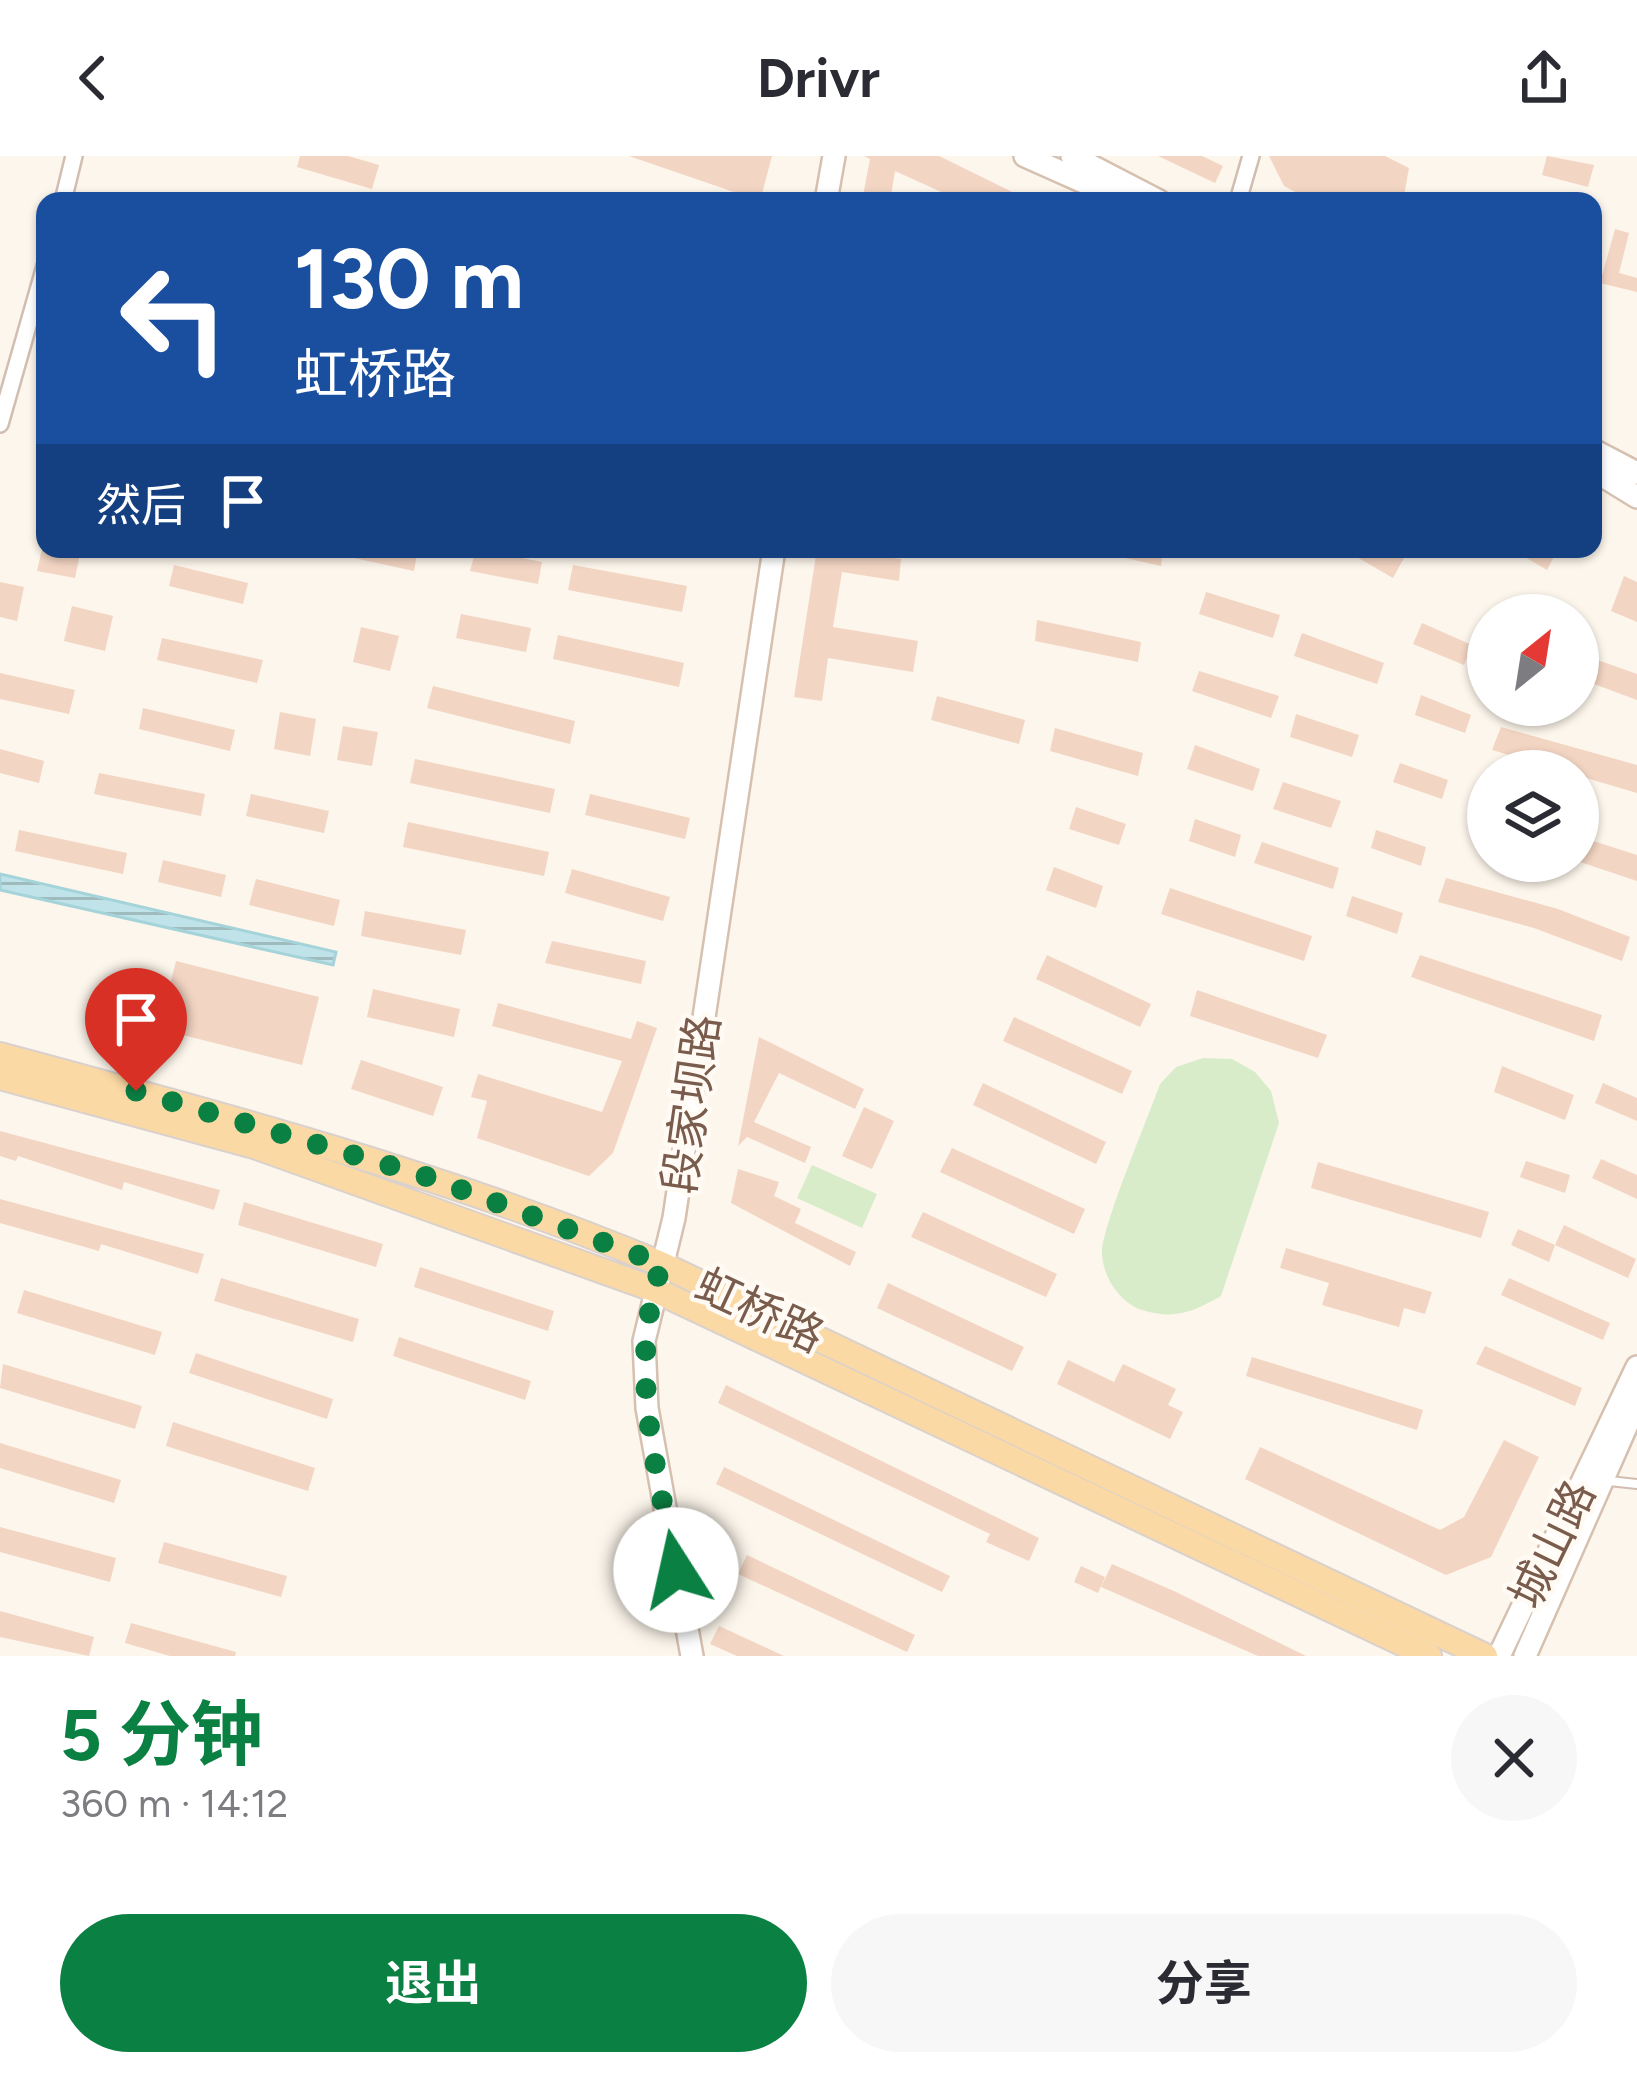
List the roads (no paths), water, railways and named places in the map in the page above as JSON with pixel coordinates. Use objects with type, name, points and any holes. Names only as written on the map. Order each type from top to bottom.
[{"type":"main road","name":"虹桥路","points":[[0,1055],[264,1126],[422,1175],[657,1276],[1485,1656]]},
{"type":"main road","name":"虹桥路","points":[[0,1077],[254,1146],[657,1276],[1429,1656]]},
{"type":"street","points":[[65,192],[74,156]]},
{"type":"street","points":[[828,192],[834,156]]},
{"type":"street","points":[[1025,156],[1106,192]]},
{"type":"street","points":[[1072,156],[1142,192]]},
{"type":"street","points":[[1241,192],[1251,156]]},
{"type":"street","points":[[0,424],[36,298]]},
{"type":"street","points":[[1602,455],[1637,473]]},
{"type":"street","points":[[1602,475],[1637,496]]},
{"type":"street","name":"段家坝路","points":[[692,1656],[647,1408],[644,1342],[674,1218],[773,558]]},
{"type":"street","name":"城山路","points":[[1498,1656],[1634,1396],[1637,1367]]},
{"type":"street","name":"城山路","points":[[1525,1656],[1594,1476]]},
{"type":"lane","points":[[1594,1476],[1637,1484]]},
{"type":"water","points":[[0,874],[336,952],[333,965],[0,890]]}]
